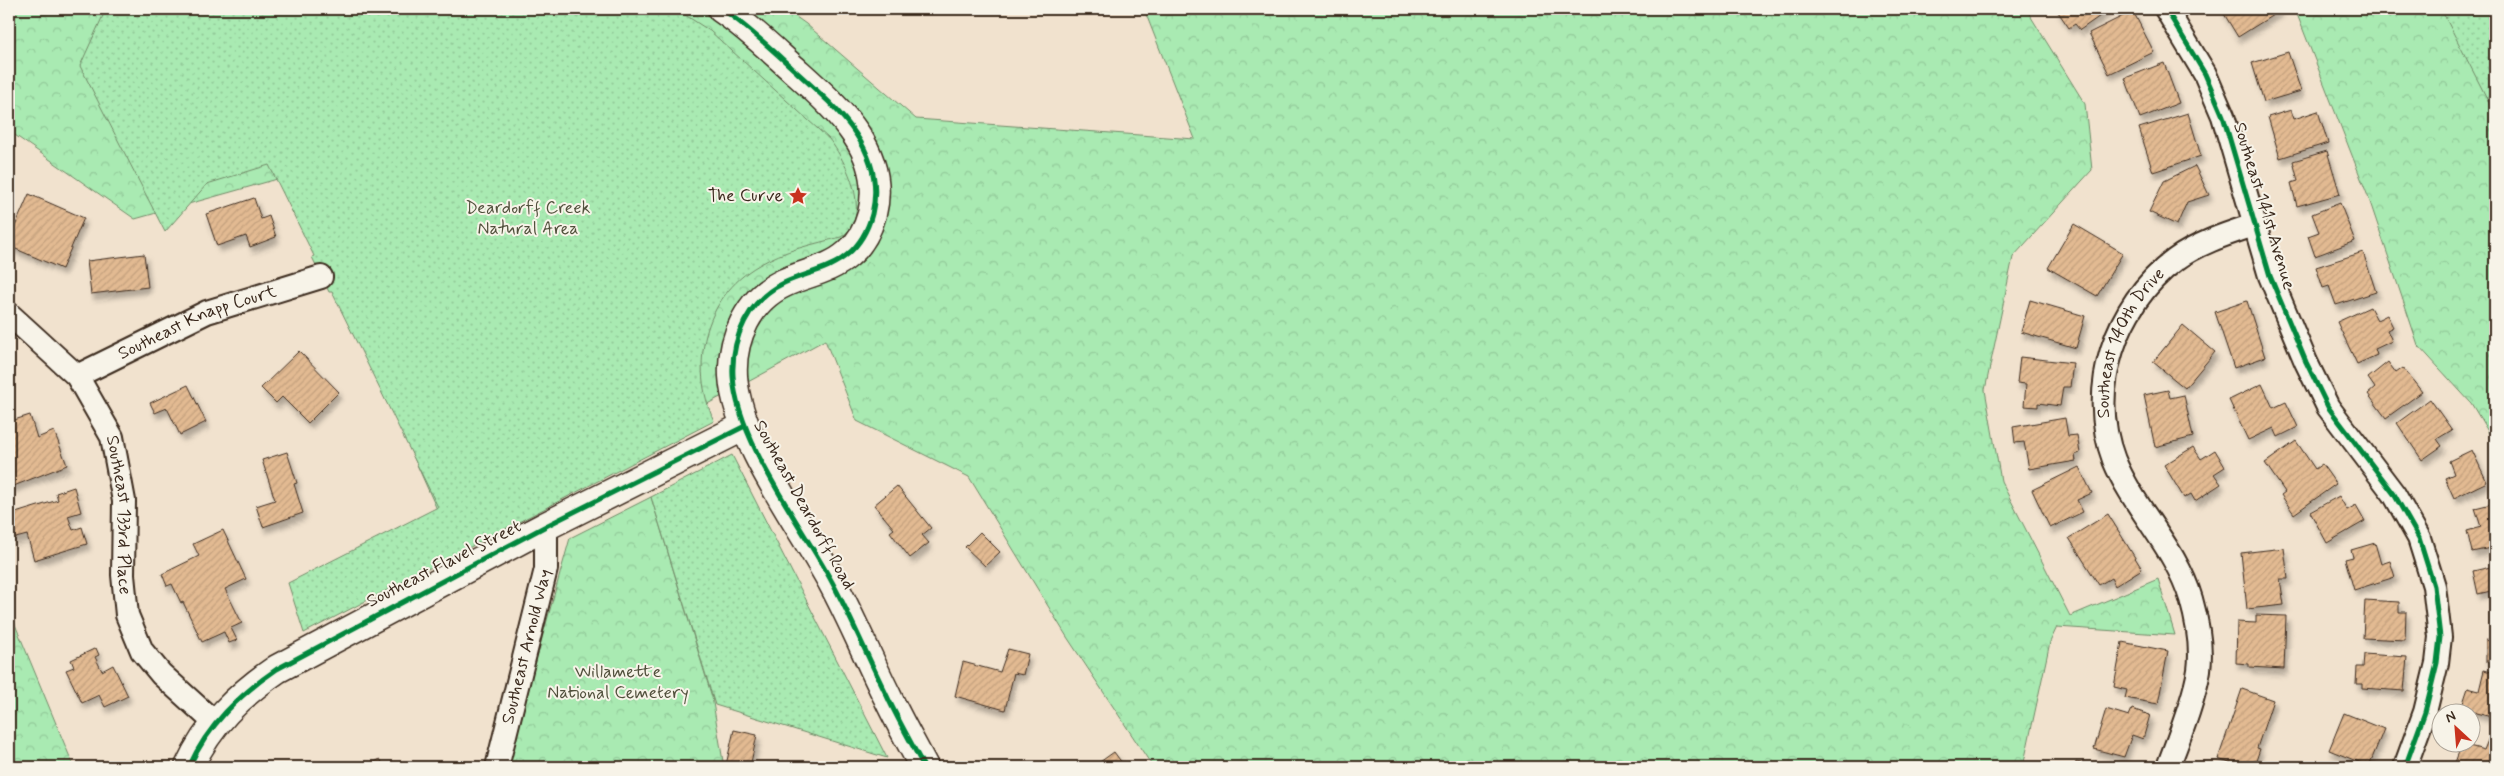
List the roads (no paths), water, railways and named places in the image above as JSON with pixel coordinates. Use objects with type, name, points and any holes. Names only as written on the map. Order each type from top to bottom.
[{"type":"street","name":"Southeast Deardorff Road","points":[[722,9],[754,34],[842,116],[867,153],[874,178],[873,208],[870,221],[857,245],[837,262],[783,283],[769,291],[756,303],[747,317],[735,350],[733,372],[736,399],[745,426],[833,583],[888,699],[924,767]]},
{"type":"street","name":"Southeast 141st Avenue","points":[[2166,9],[2205,74],[2222,116],[2254,225],[2286,320],[2328,407],[2394,494],[2419,538],[2434,586],[2440,637],[2437,663],[2425,712],[2405,767]]},
{"type":"street","name":"Southeast 140th Drive","points":[[2168,767],[2199,670],[2198,638],[2191,598],[2180,570],[2132,494],[2114,459],[2105,420],[2105,381],[2110,354],[2122,324],[2136,300],[2153,279],[2176,260],[2208,242],[2254,225]]},
{"type":"street","name":"Southeast Knapp Court","points":[[77,376],[207,312],[321,277]]},
{"type":"street","name":"Southeast 133rd Place","points":[[9,314],[77,376],[112,437],[124,501],[123,575],[127,615],[142,651],[161,674],[215,723]]},
{"type":"street","name":"Southeast Flavel Street","points":[[189,767],[198,748],[215,723],[244,693],[277,669],[546,526],[745,426]]},
{"type":"street","name":"Southeast Arnold Way","points":[[496,767],[546,569],[546,526]]},
{"type":"place","name":"The Curve","points":[[798,196]]},
{"type":"park label","name":"Deardorff Creek Natural Area","points":[[528,218]]},
{"type":"park label","name":"Willamette National Cemetery","points":[[618,682]]}]
